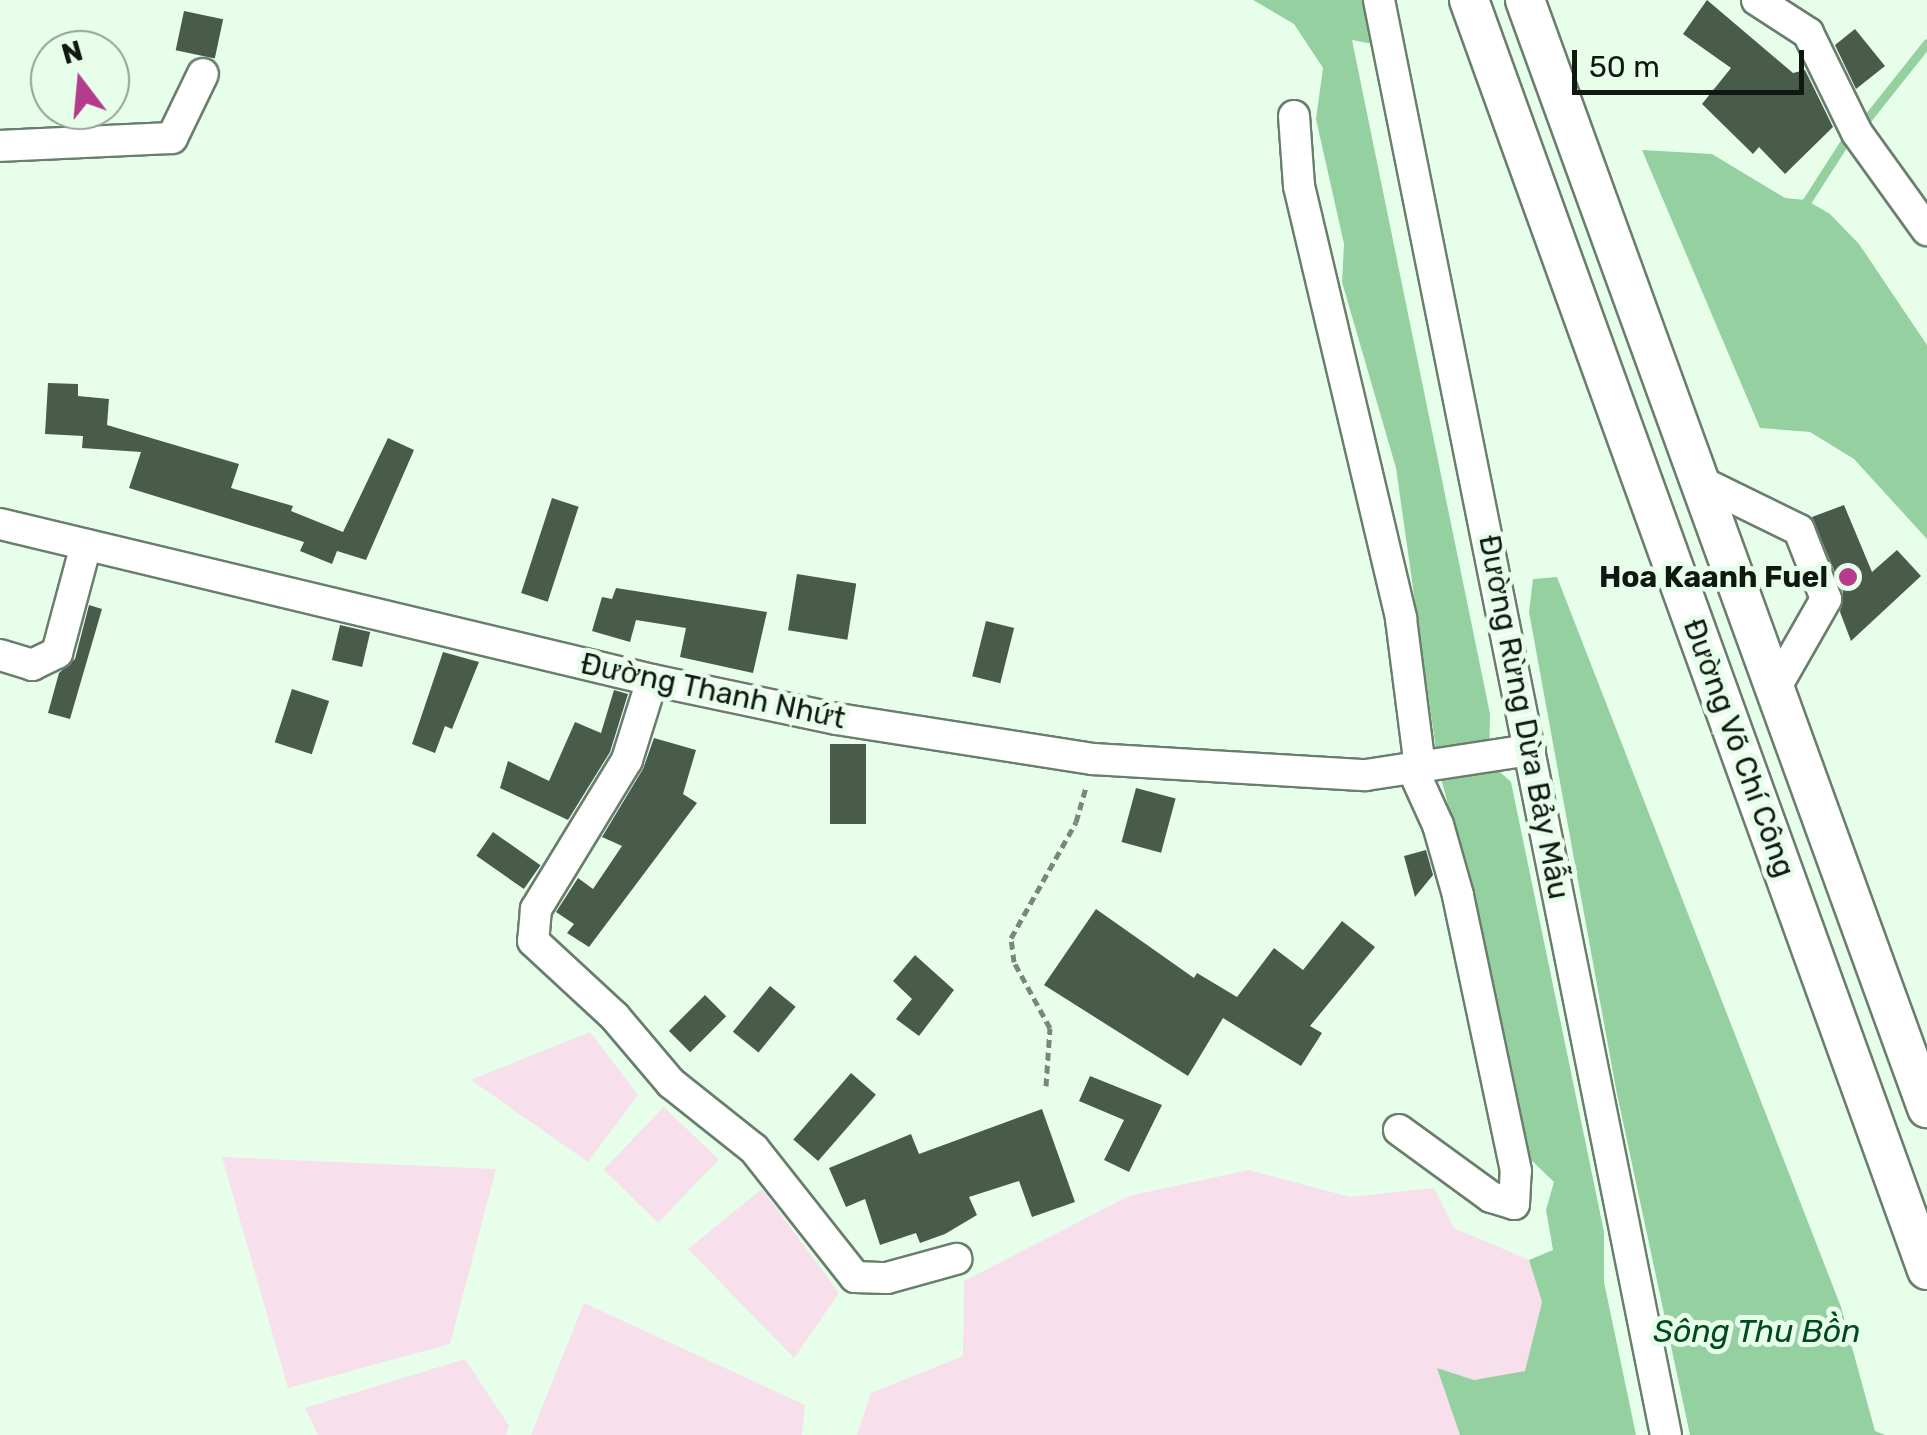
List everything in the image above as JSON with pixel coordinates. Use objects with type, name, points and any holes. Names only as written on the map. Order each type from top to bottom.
[{"type":"main road","name":"Đường Võ Chí Công","points":[[1470,0],[1927,1270]]},
{"type":"main road","name":"Đường Võ Chí Công","points":[[1525,0],[1695,479],[1920,1091]]},
{"type":"main road","points":[[1864,1093],[1920,1091]]},
{"type":"street","name":"Đường Rừng Dừa Bảy Mẫu","points":[[1380,0],[1522,751],[1666,1435]]},
{"type":"street","points":[[1757,0],[1808,33],[1857,134],[1927,230]]},
{"type":"street","points":[[0,146],[172,138],[204,74]]},
{"type":"street","points":[[1294,116],[1299,186],[1401,619],[1424,768],[1458,895],[1516,1171],[1514,1204],[1491,1198],[1399,1130]]},
{"type":"street","points":[[1695,479],[1799,530],[1826,600],[1774,692]]},
{"type":"street","name":"Đường Thanh Nhứt","points":[[0,524],[652,680],[837,719],[1092,758],[1351,774],[1424,768],[1522,751]]},
{"type":"street","points":[[0,656],[32,665],[56,653],[86,545]]},
{"type":"street","points":[[652,680],[626,760],[536,908],[531,929],[533,942],[615,1017],[671,1083],[732,1129],[768,1165],[856,1277],[886,1278],[956,1259]]},
{"type":"path","points":[[1046,1086],[1050,1028],[1014,962],[1012,938],[1076,822],[1092,758]]},
{"type":"shaded area","points":[[590,1032],[638,1095],[588,1162],[471,1080]]},
{"type":"shaded area","points":[[664,1107],[719,1160],[658,1222],[604,1170]]},
{"type":"shaded area","points":[[222,1157],[496,1169],[450,1344],[288,1388]]},
{"type":"shaded area","points":[[1249,1170],[1350,1197],[1434,1188],[1454,1228],[1529,1260],[1542,1302],[1525,1372],[1474,1380],[1438,1369],[1460,1435],[857,1435],[871,1393],[963,1356],[964,1281],[1129,1196]]},
{"type":"shaded area","points":[[762,1189],[839,1293],[794,1358],[688,1249]]},
{"type":"shaded area","points":[[584,1303],[805,1405],[802,1435],[531,1435]]},
{"type":"shaded area","points":[[465,1359],[509,1426],[506,1435],[318,1435],[305,1408]]},
{"type":"water","points":[[1253,0],[1370,0],[1384,46],[1352,40],[1490,714],[1489,762],[1511,782],[1604,1232],[1604,1282],[1636,1435],[1460,1435],[1437,1368],[1474,1380],[1525,1371],[1542,1302],[1529,1260],[1553,1250],[1546,1210],[1554,1182],[1529,1158],[1481,926],[1439,771],[1396,468],[1342,282],[1344,244],[1316,119],[1323,68],[1294,24]]},
{"type":"water","points":[[1642,150],[1712,154],[1785,198],[1806,200],[1830,214],[1859,244],[1927,345],[1927,539],[1854,459],[1810,432],[1760,428]]},
{"type":"water","name":"Sông Thu Bồn","points":[[1557,577],[1841,1307],[1875,1431],[1885,1435],[1690,1435],[1616,1089],[1529,612],[1533,579]]},
{"type":"building","points":[[1707,0],[1793,73],[1805,70],[1833,127],[1785,174],[1759,147],[1753,154],[1702,104],[1731,68],[1683,34]]},
{"type":"building","points":[[184,11],[223,19],[215,58],[176,50]]},
{"type":"building","points":[[1855,29],[1885,66],[1856,89],[1835,45]]},
{"type":"building","points":[[48,383],[78,384],[78,396],[109,399],[107,425],[239,464],[231,488],[293,506],[291,511],[343,532],[388,438],[414,450],[366,560],[337,551],[332,564],[300,551],[304,542],[129,488],[141,452],[82,448],[83,436],[45,434]]},
{"type":"building","points":[[552,498],[579,507],[548,602],[521,593]]},
{"type":"building","name":"Hoa Kaanh Fuel","points":[[1844,505],[1872,572],[1897,550],[1921,576],[1851,641],[1840,612],[1843,592],[1812,517]]},
{"type":"building","points":[[797,574],[856,583],[847,640],[788,630]]},
{"type":"building","points":[[616,588],[767,612],[753,673],[680,657],[686,628],[636,620],[630,642],[592,631],[602,597],[612,599]]},
{"type":"building","points":[[89,605],[102,609],[70,719],[48,713],[59,673],[75,659]]},
{"type":"building","points":[[986,621],[1014,628],[1000,683],[972,676]]},
{"type":"building","points":[[340,625],[370,632],[362,667],[332,660]]},
{"type":"building","points":[[443,652],[479,662],[452,729],[445,726],[435,753],[412,744]]},
{"type":"building","points":[[292,689],[329,701],[312,754],[275,742]]},
{"type":"building","points":[[614,690],[628,694],[610,752],[568,820],[500,788],[508,761],[549,781],[575,722],[601,733]]},
{"type":"building","points":[[654,738],[696,750],[683,794],[697,803],[589,947],[567,933],[574,924],[556,912],[578,878],[593,889],[622,846],[602,837],[643,769]]},
{"type":"building","points":[[830,744],[866,744],[866,824],[830,824]]},
{"type":"building","points":[[1136,788],[1176,799],[1161,853],[1122,842]]},
{"type":"building","points":[[493,832],[541,865],[524,889],[476,856]]},
{"type":"building","points":[[1426,850],[1433,875],[1415,897],[1404,856]]},
{"type":"building","points":[[1096,909],[1194,978],[1197,973],[1237,997],[1274,948],[1303,970],[1342,921],[1375,947],[1310,1026],[1322,1033],[1301,1066],[1223,1018],[1188,1076],[1044,985]]},
{"type":"building","points":[[915,955],[954,990],[919,1036],[896,1019],[912,999],[893,981]]},
{"type":"building","points":[[770,986],[796,1007],[759,1053],[733,1032]]},
{"type":"building","points":[[705,995],[726,1016],[690,1052],[669,1031]]},
{"type":"building","points":[[851,1073],[876,1095],[818,1161],[793,1139]]},
{"type":"building","points":[[1090,1076],[1162,1105],[1129,1172],[1104,1160],[1124,1120],[1079,1101]]},
{"type":"building","points":[[1042,1109],[1075,1202],[1032,1217],[1019,1181],[969,1197],[977,1215],[945,1234],[920,1243],[916,1233],[880,1245],[865,1199],[846,1207],[829,1168],[911,1134],[919,1154]]},
{"type":"waterway","points":[[1866,120],[1927,43]]},
{"type":"waterway","points":[[1801,210],[1846,140]]},
{"type":"place","name":"Hoa Kaanh Fuel","points":[[1848,577]]}]
